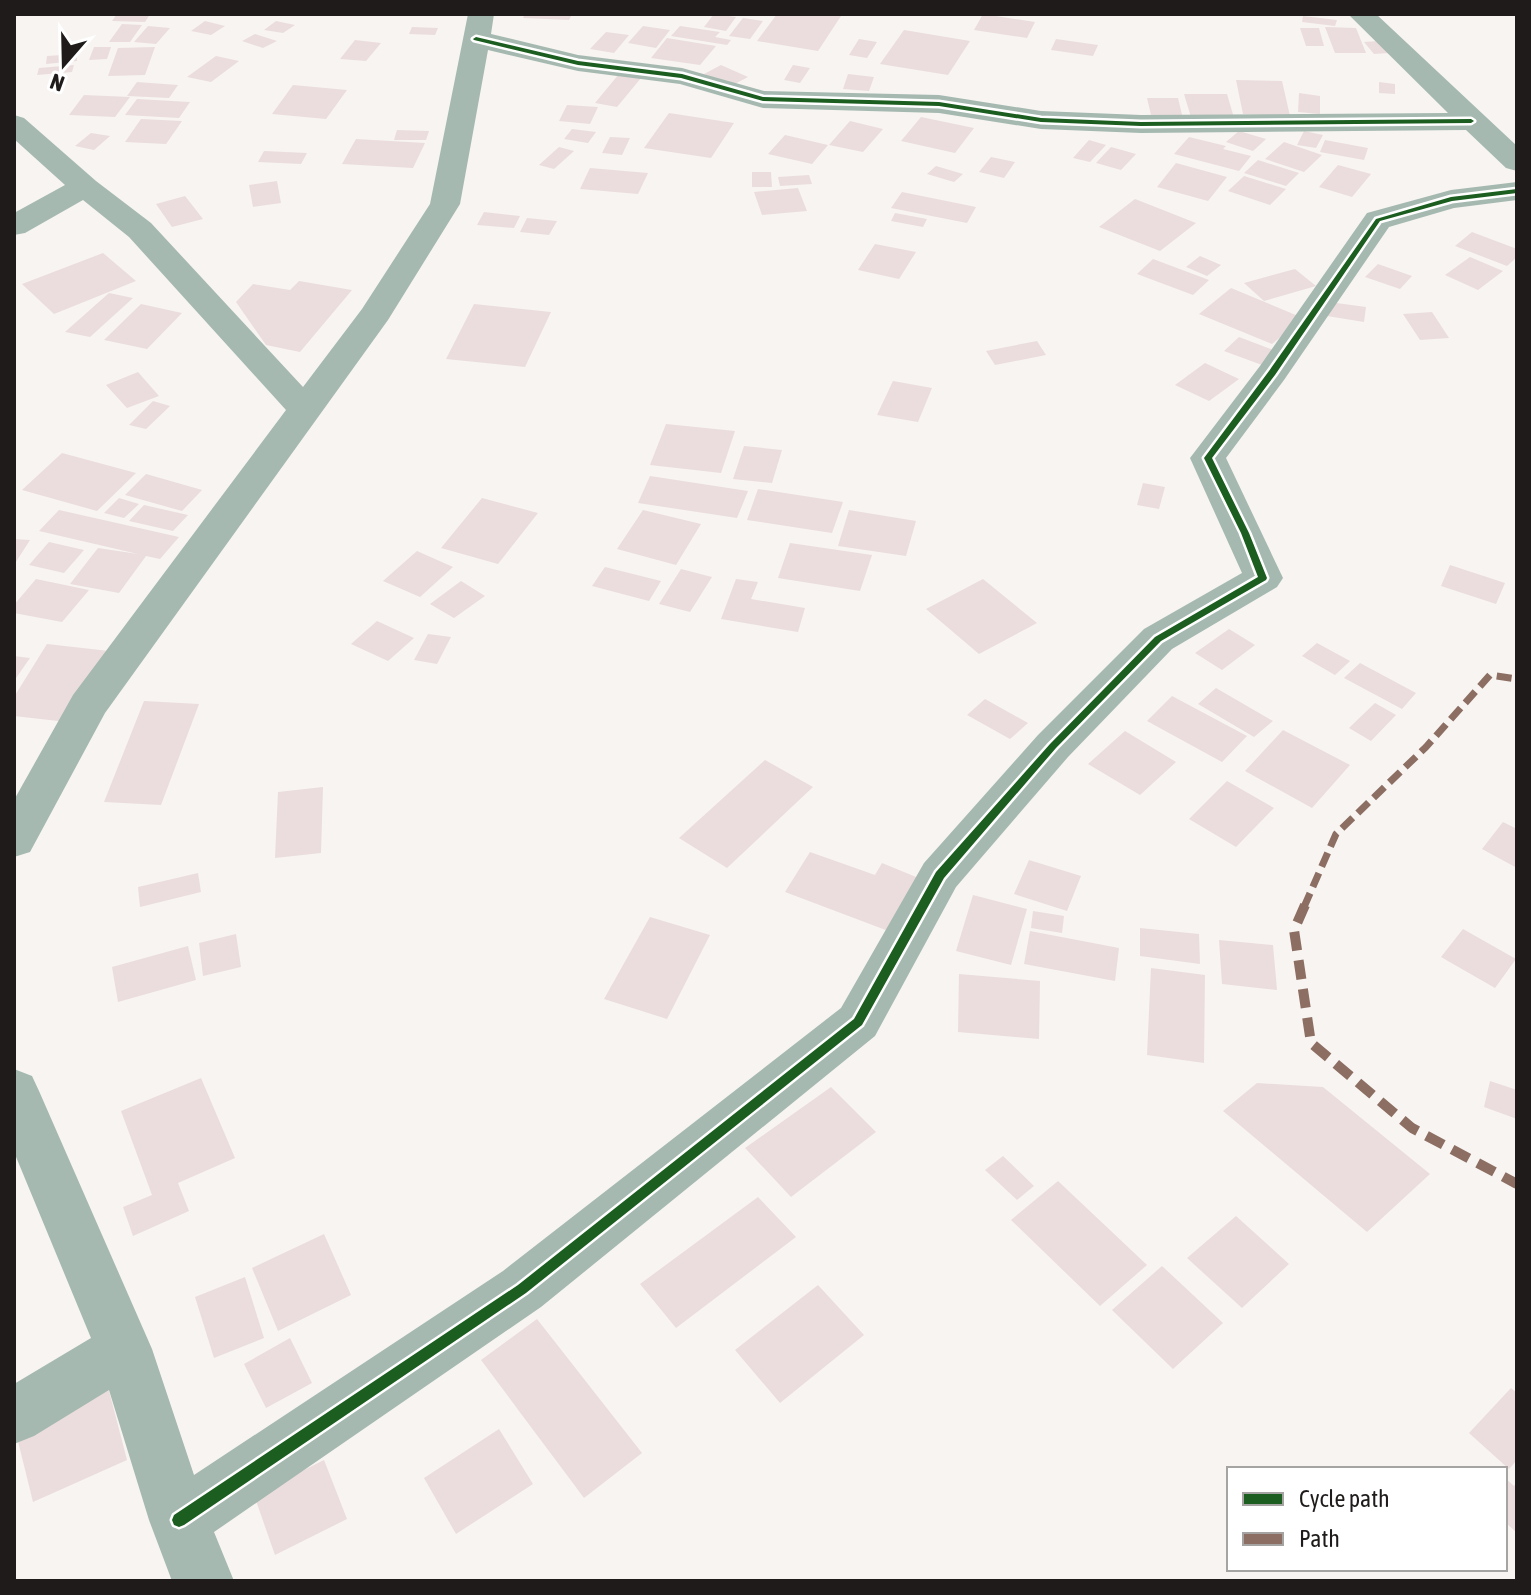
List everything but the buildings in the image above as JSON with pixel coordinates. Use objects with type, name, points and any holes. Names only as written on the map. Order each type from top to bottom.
[{"type":"street","points":[[1361,14],[1517,162]]},
{"type":"street","points":[[14,840],[88,705],[376,313],[445,204],[479,26],[578,63],[682,76],[763,99],[939,104],[1041,120],[1127,124],[1471,121]]},
{"type":"street","points":[[14,124],[85,187],[140,230],[292,392],[304,409]]},
{"type":"street","points":[[14,226],[85,187]]},
{"type":"street","points":[[179,1520],[522,1289],[858,1022],[940,875],[1053,746],[1158,639],[1263,578],[1208,458],[1272,373],[1378,220],[1451,199],[1517,191]]},
{"type":"street","points":[[14,1091],[124,1349],[179,1520],[203,1581]]},
{"type":"street","points":[[14,1416],[124,1349]]},
{"type":"marked path","points":[[1517,679],[1490,675],[1426,747],[1336,834],[1294,930],[1311,1043],[1412,1128],[1517,1184]]},
{"type":"cycle path","points":[[476,39],[578,63],[682,76],[763,99],[939,104],[1041,120],[1141,124],[1471,121]]},
{"type":"cycle path","points":[[179,1520],[522,1289],[858,1022],[940,875],[1053,746],[1158,639],[1263,578],[1208,458],[1272,373],[1378,220],[1451,199],[1517,191]]}]
